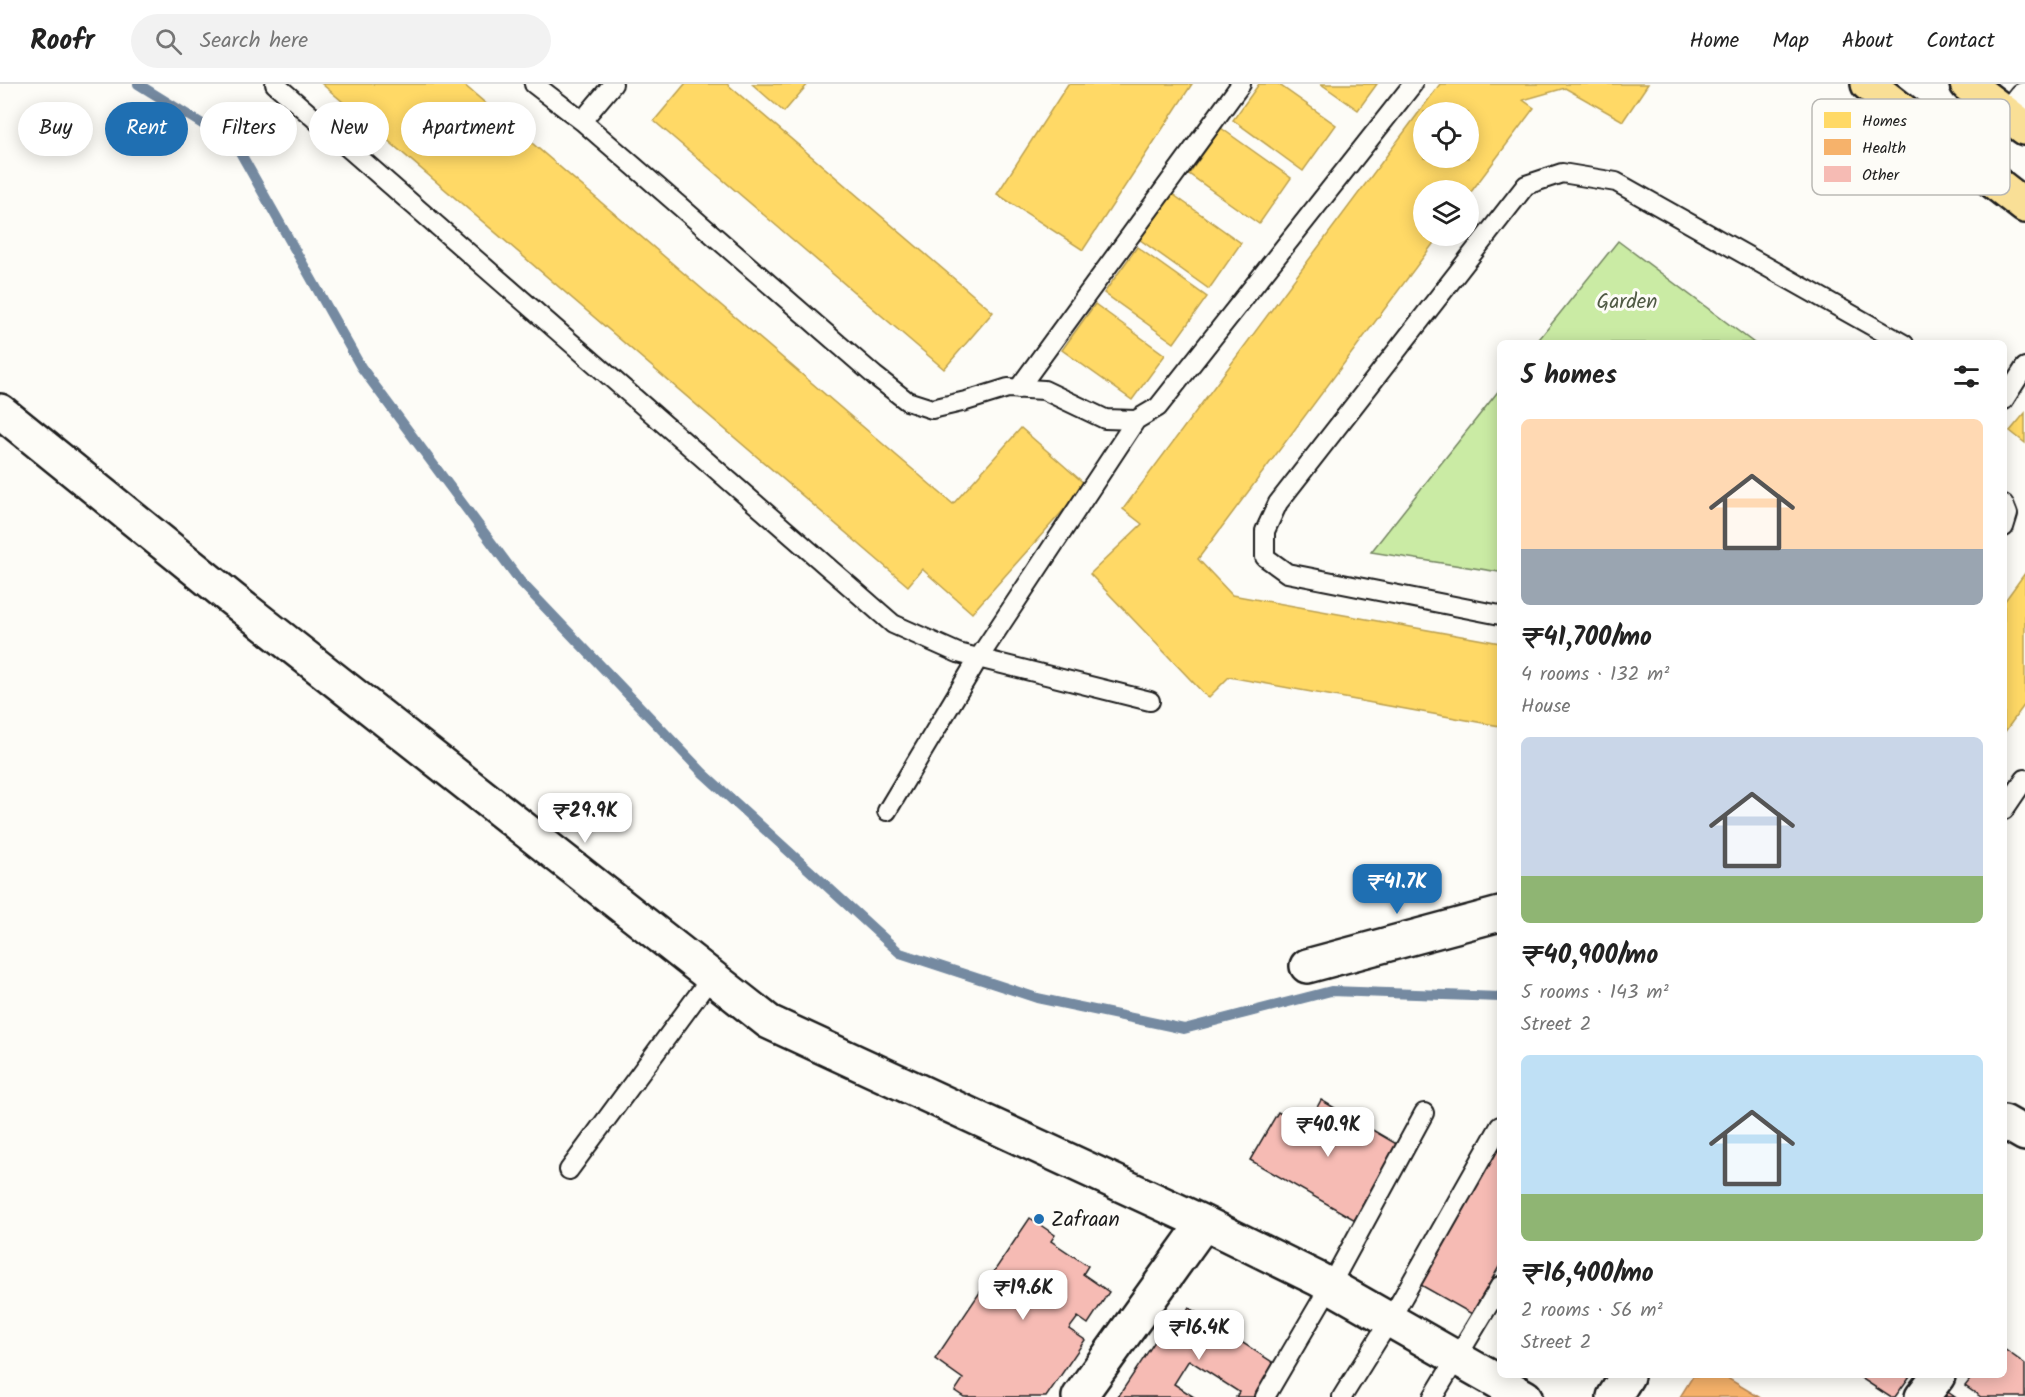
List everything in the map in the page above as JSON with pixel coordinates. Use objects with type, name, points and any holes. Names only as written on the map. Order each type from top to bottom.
[{"type":"main road","points":[[1868,84],[1887,99]]},
{"type":"main road","points":[[1967,84],[1993,99]]},
{"type":"main road","points":[[2010,194],[2025,206]]},
{"type":"street","points":[[0,411],[232,599],[769,1022],[1204,1223],[1330,1286],[1525,1397]]},
{"type":"street","points":[[1307,966],[1497,915]]},
{"type":"street","points":[[2007,1124],[2025,1134]]},
{"type":"street","points":[[1079,1397],[1204,1223]]},
{"type":"street","points":[[1614,1397],[1626,1378]]},
{"type":"street","points":[[1922,1397],[1936,1378]]},
{"type":"lane","points":[[275,84],[893,624],[958,653],[1150,701]]},
{"type":"lane","points":[[534,84],[582,121],[866,369],[907,401],[932,409],[1008,388],[1044,390],[1106,419],[1136,420]]},
{"type":"lane","points":[[582,121],[613,84]]},
{"type":"lane","points":[[1018,389],[1241,84]]},
{"type":"lane","points":[[886,811],[978,658],[1136,420],[1158,407],[1413,84]]},
{"type":"lane","points":[[1497,614],[1287,573],[1265,557],[1265,531],[1278,503],[1526,185],[1562,173],[1616,182],[1897,340]]},
{"type":"lane","points":[[2007,395],[2025,367]]},
{"type":"lane","points":[[2007,806],[2025,779]]},
{"type":"lane","points":[[569,1170],[712,976]]},
{"type":"lane","points":[[1265,1397],[1330,1286],[1424,1113]]},
{"type":"lane","points":[[1342,1397],[1390,1320],[1497,1131]]},
{"type":"lane","points":[[1433,1397],[1497,1291]]},
{"type":"green space","name":"Garden","points":[[1618,241],[1750,340],[1538,340]]},
{"type":"green space","points":[[1497,393],[1497,572],[1371,552]]},
{"type":"building: Homes","points":[[322,84],[463,84],[484,102],[401,102],[401,152],[389,141],[389,102],[343,102]]},
{"type":"building: Homes","points":[[685,84],[727,84],[993,312],[944,369],[654,121]]},
{"type":"building: Homes","points":[[752,84],[808,84],[784,112]]},
{"type":"building: Homes","points":[[1068,84],[1192,84],[1083,250],[997,194]]},
{"type":"building: Homes","points":[[1259,84],[1278,84],[1336,125],[1303,171],[1233,120]]},
{"type":"building: Homes","points":[[1321,84],[1377,84],[1358,110]]},
{"type":"building: Homes","points":[[1440,84],[1648,84],[1623,121],[1565,88],[1523,100],[1534,108],[1479,181],[1413,180],[1413,246],[1432,246],[1198,559],[1232,595],[1497,642],[1497,725],[1229,677],[1208,698],[1090,574],[1142,524],[1123,509],[1413,120],[1413,168],[1479,168],[1479,102],[1427,102]]},
{"type":"building: Homes","points":[[1221,128],[1291,178],[1259,224],[1189,174]]},
{"type":"building: Homes","points":[[536,147],[953,504],[1021,428],[1086,485],[972,613],[922,569],[908,586],[406,156],[536,156]]},
{"type":"building: Homes","points":[[1171,193],[1241,243],[1209,289],[1139,239]]},
{"type":"building: Homes","points":[[1137,247],[1207,297],[1174,343],[1104,293]]},
{"type":"building: Homes","points":[[1095,304],[1165,355],[1132,400],[1062,350]]},
{"type":"building: Homes","points":[[2025,413],[2025,443],[2010,431]]},
{"type":"building: Homes","points":[[2025,573],[2025,704],[2007,729],[2007,598]]},
{"type":"building: Health","points":[[1692,1378],[1727,1378],[1759,1397],[1680,1397]]},
{"type":"building: Other","points":[[1321,1100],[1400,1146],[1357,1221],[1250,1160],[1278,1112],[1306,1128]]},
{"type":"building: Other","points":[[1497,1148],[1497,1270],[1472,1314],[1419,1284]]},
{"type":"building: Other","points":[[1030,1218],[1055,1235],[1051,1241],[1088,1266],[1083,1274],[1109,1292],[1088,1324],[1078,1317],[1069,1329],[1085,1340],[1046,1397],[964,1397],[955,1391],[963,1379],[935,1359]]},
{"type":"building: Other","points":[[1189,1308],[1280,1367],[1261,1397],[1236,1397],[1239,1392],[1189,1360],[1174,1384],[1194,1397],[1118,1397],[1173,1314],[1181,1320]]},
{"type":"building: Other","points":[[2007,1351],[2025,1364],[2025,1397],[1981,1397],[1965,1386],[1971,1378],[2007,1378]]},
{"type":"building: Other","points":[[1861,1378],[1909,1378],[1895,1397],[1890,1397]]},
{"type":"building: Other","points":[[1942,1388],[1955,1397],[1936,1397]]},
{"type":"waterway","points":[[138,84],[236,145],[361,367],[520,581],[703,773],[900,953],[1037,998],[1184,1029],[1331,991],[1497,997]]},
{"type":"place","name":"Zafraan","points":[[1039,1219]]}]
